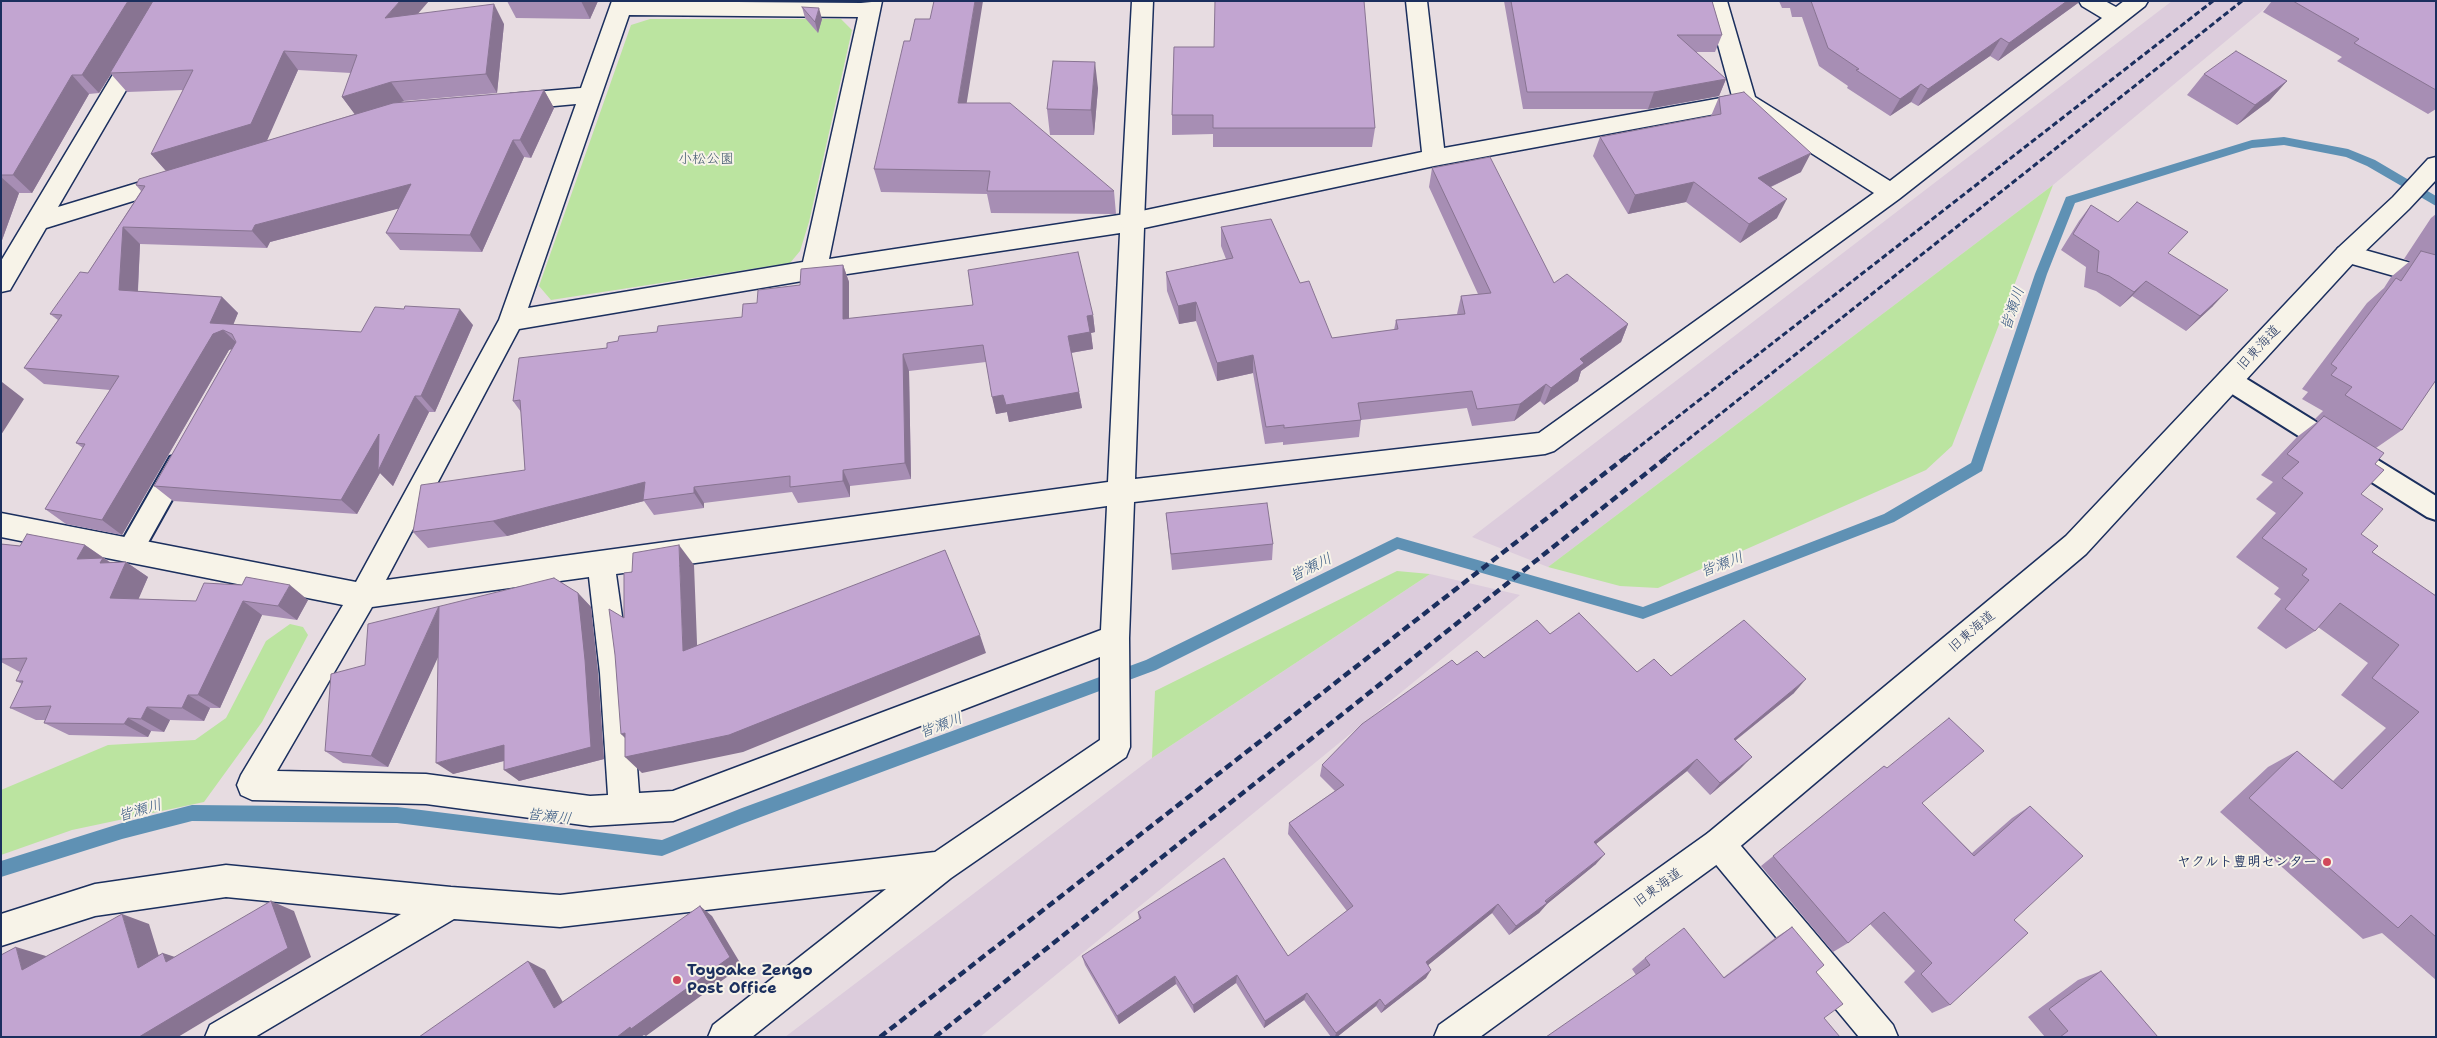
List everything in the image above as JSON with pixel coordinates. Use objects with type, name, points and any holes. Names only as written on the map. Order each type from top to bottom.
[{"type":"street","points":[[1,283],[168,1]]},
{"type":"street","points":[[725,1037],[940,868],[1115,747],[1115,640],[1143,1]]},
{"type":"street","points":[[1416,1],[1434,158]]},
{"type":"street","points":[[1716,1],[1744,101]]},
{"type":"street","points":[[2089,1],[2117,17]]},
{"type":"street","points":[[1,524],[363,596],[1122,492],[1546,443],[1891,192],[2138,1]]},
{"type":"street","points":[[814,270],[871,6],[622,5],[511,321],[363,596],[252,785],[426,788],[590,811],[672,806],[1115,640]]},
{"type":"street","points":[[492,103],[591,95]]},
{"type":"street","points":[[511,321],[814,270],[1132,222],[1434,158],[1744,101],[1891,192]]},
{"type":"street","name":"旧東海道","points":[[1451,1037],[1719,844],[2076,545],[2347,254],[2401,203],[2436,165]]},
{"type":"street","points":[[37,222],[194,174]]},
{"type":"street","points":[[2347,254],[2436,279]]},
{"type":"street","points":[[601,564],[615,673],[625,810]]},
{"type":"street","points":[[1719,844],[1881,1037]]},
{"type":"street","points":[[1,930],[95,900],[226,881],[451,903],[560,911],[940,868]]},
{"type":"street","points":[[222,1037],[451,903]]},
{"type":"lane","points":[[2230,380],[2436,510]]},
{"type":"lane","points":[[131,549],[192,441]]},
{"type":"shaded area","points":[[2172,1],[2274,1],[2053,185],[1548,567],[1472,537]]},
{"type":"shaded area","points":[[1430,574],[1520,595],[980,1037],[785,1037],[1152,758]]},
{"type":"green space","name":"小松公園","points":[[650,19],[841,19],[852,30],[809,222],[800,251],[790,263],[551,300],[539,286],[631,25]]},
{"type":"green space","points":[[2053,185],[1952,446],[1926,470],[1658,588],[1620,586],[1548,567]]},
{"type":"green space","points":[[1397,571],[1430,574],[1152,758],[1155,691]]},
{"type":"green space","points":[[290,624],[303,627],[308,635],[262,722],[204,802],[72,830],[1,855],[1,790],[108,745],[195,740],[226,718],[266,641]]},
{"type":"building","points":[[1,1],[128,1],[82,75],[72,75],[13,175],[1,175]]},
{"type":"building","points":[[153,1],[400,1],[385,18],[494,4],[486,74],[391,82],[342,97],[357,55],[284,51],[251,124],[151,154],[193,70],[110,73]]},
{"type":"building","points":[[934,1],[975,1],[958,103],[1010,103],[1114,191],[987,191],[990,171],[874,169],[904,41],[910,41],[915,19],[930,19]]},
{"type":"building","points":[[1215,1],[1364,1],[1375,128],[1213,128],[1213,115],[1172,115],[1174,47],[1214,47]]},
{"type":"building","points":[[1511,1],[1712,1],[1722,35],[1677,35],[1726,79],[1654,92],[1527,92]]},
{"type":"building","points":[[1811,1],[2067,1],[2009,43],[2001,38],[1928,89],[1921,84],[1900,99],[1856,70],[1859,69],[1828,48]]},
{"type":"building","points":[[2293,1],[2436,1],[2436,90],[2354,43],[2359,39]]},
{"type":"building","points":[[802,7],[819,8],[815,22]]},
{"type":"building","points":[[2236,51],[2287,81],[2255,105],[2204,74]]},
{"type":"building","points":[[1053,61],[1095,62],[1091,110],[1047,109]]},
{"type":"building","points":[[544,90],[520,140],[513,140],[470,235],[386,233],[411,184],[255,225],[252,231],[123,227],[119,290],[222,297],[210,323],[361,332],[375,307],[404,309],[405,306],[460,309],[421,396],[415,396],[378,471],[379,434],[341,500],[154,486],[236,342],[232,334],[223,330],[213,334],[102,520],[45,509],[85,444],[76,443],[119,376],[24,368],[62,315],[50,314],[80,272],[88,273],[145,186],[136,185],[139,179],[393,103]]},
{"type":"building","points":[[1744,92],[1811,153],[1758,178],[1787,199],[1749,224],[1694,182],[1635,195],[1600,137],[1721,114],[1719,97]]},
{"type":"building","points":[[1490,157],[1554,283],[1567,274],[1628,324],[1580,359],[1584,363],[1551,388],[1546,384],[1520,404],[1477,409],[1472,391],[1358,403],[1361,420],[1284,428],[1284,425],[1266,427],[1253,355],[1217,363],[1196,302],[1178,306],[1166,272],[1233,258],[1221,227],[1271,219],[1300,283],[1309,281],[1332,338],[1398,329],[1396,320],[1465,314],[1461,296],[1491,293],[1432,168]]},
{"type":"building","points":[[2137,202],[2188,232],[2168,253],[2228,290],[2200,316],[2146,281],[2134,292],[2109,276],[2097,272],[2099,251],[2073,234],[2091,205],[2118,222]]},
{"type":"building","points":[[2421,251],[2436,255],[2436,380],[2402,430],[2345,395],[2352,387],[2331,375],[2337,368],[2331,364],[2396,278],[2401,281]]},
{"type":"building","points":[[1078,252],[1093,315],[1087,316],[1090,332],[1068,336],[1079,392],[1006,405],[1003,395],[992,397],[983,345],[903,354],[905,463],[843,470],[843,481],[790,487],[790,476],[694,487],[694,493],[643,500],[645,482],[493,521],[413,532],[421,485],[525,470],[520,400],[513,401],[519,358],[607,348],[607,343],[618,341],[619,336],[657,332],[658,326],[742,317],[743,304],[757,303],[758,290],[800,285],[801,269],[843,265],[843,319],[973,305],[968,270]]},
{"type":"building","points":[[2324,416],[2384,453],[2375,464],[2384,470],[2361,494],[2383,509],[2361,534],[2378,546],[2372,552],[2436,596],[2436,937],[2411,915],[2398,928],[2249,798],[2297,751],[2342,789],[2419,712],[2372,678],[2399,645],[2340,603],[2315,631],[2285,609],[2309,580],[2302,575],[2307,569],[2262,538],[2303,493],[2282,478],[2299,462],[2287,454]]},
{"type":"building","points":[[1267,503],[1273,544],[1171,554],[1166,513]]},
{"type":"building","points":[[27,534],[85,545],[77,559],[103,558],[100,563],[126,562],[110,598],[196,601],[204,583],[242,585],[246,577],[290,585],[278,606],[243,601],[198,695],[188,695],[182,708],[147,707],[141,719],[128,718],[124,724],[44,723],[51,706],[10,708],[23,681],[16,681],[27,658],[1,659],[1,544],[20,546]]},
{"type":"building","points":[[679,545],[683,651],[945,550],[980,635],[729,735],[625,757],[625,733],[621,734],[615,655],[609,609],[624,618],[624,573],[632,572],[633,553]]},
{"type":"building","points":[[554,578],[578,593],[591,747],[504,770],[504,745],[436,763],[439,606]]},
{"type":"building","points":[[439,606],[371,756],[325,751],[331,674],[365,665],[368,624]]},
{"type":"building","points":[[1579,613],[1637,672],[1654,659],[1671,676],[1744,620],[1806,679],[1734,739],[1752,757],[1720,783],[1697,759],[1594,842],[1605,854],[1545,901],[1547,903],[1516,926],[1498,904],[1426,962],[1431,970],[1385,1006],[1380,999],[1336,1033],[1307,993],[1265,1021],[1237,975],[1193,1005],[1175,976],[1117,1016],[1082,956],[1141,918],[1138,912],[1224,858],[1288,956],[1353,906],[1289,823],[1344,785],[1322,765],[1362,724],[1452,660],[1457,665],[1477,651],[1484,658],[1537,620],[1550,634]]},
{"type":"building","points":[[1949,718],[1984,751],[1922,803],[1974,856],[2030,806],[2083,856],[2014,920],[2028,933],[1950,1005],[1921,974],[1932,963],[1884,912],[1848,943],[1773,856],[1884,766],[1887,768]]},
{"type":"building","points":[[271,901],[288,948],[139,1037],[1,1037],[1,955],[16,947],[22,970],[122,914],[138,968],[163,953],[166,962]]},
{"type":"building","points":[[700,906],[730,957],[631,1029],[630,1027],[617,1037],[419,1037],[528,961],[554,1008]]},
{"type":"building","points":[[1792,927],[1824,965],[1816,972],[1843,1004],[1824,1018],[1840,1037],[1546,1037],[1650,965],[1645,958],[1684,928],[1724,978]]},
{"type":"building","points":[[2101,971],[2158,1037],[2060,1037],[2068,1031],[2049,1009]]},
{"type":"waterway","name":"皆瀬川","points":[[1,869],[122,831],[192,813],[397,815],[662,848],[742,816],[1151,665],[1397,543],[1643,613],[1889,518],[1977,467],[2041,274],[2070,200],[2252,144],[2284,141],[2348,153],[2371,163],[2436,202]]},
{"type":"railway","points":[[1626,457],[2213,1]]},
{"type":"railway","points":[[1666,457],[2242,1]]},
{"type":"railway","points":[[880,1037],[1627,456]]},
{"type":"railway","points":[[935,1037],[1668,456]]},
{"type":"place","name":"ヤクルト豊明センター","points":[[2327,862]]},
{"type":"place","name":"Toyoake Zengo Post Office","points":[[677,980]]}]
